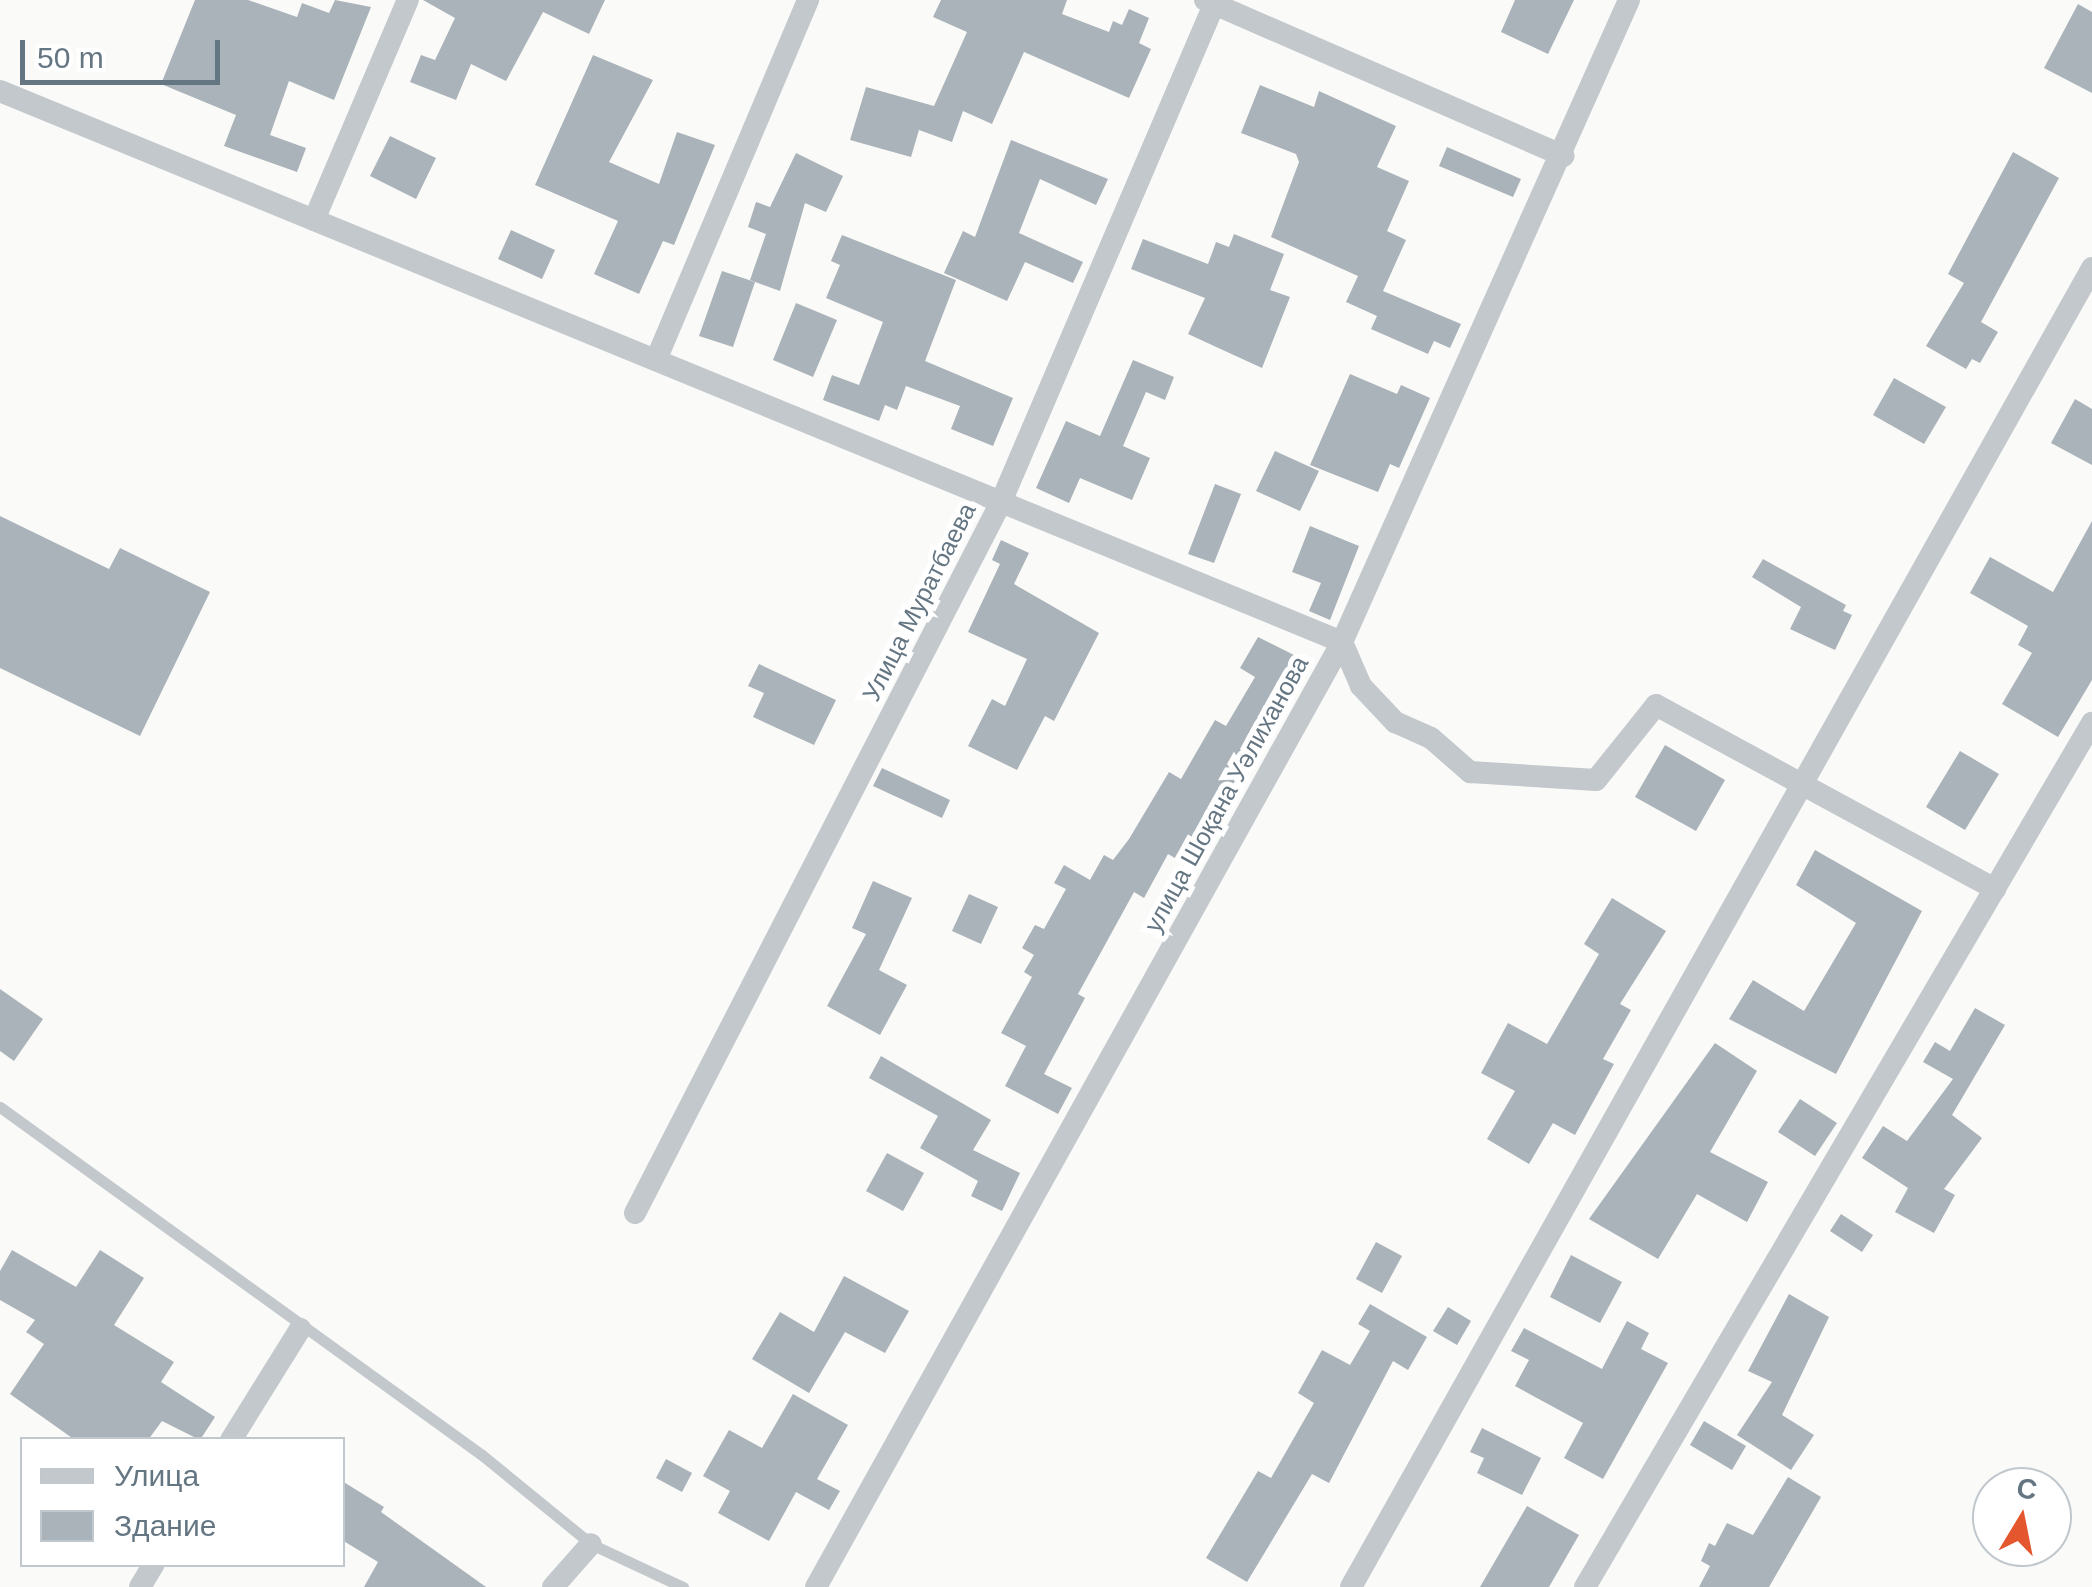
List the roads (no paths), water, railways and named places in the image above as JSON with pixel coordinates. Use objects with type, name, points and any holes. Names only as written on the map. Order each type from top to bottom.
[{"type":"street","points":[[314,220],[408,0]]},
{"type":"street","points":[[656,360],[808,0]]},
{"type":"street","name":"улица Шоқана Уәлиханова","points":[[816,1587],[1342,642],[1630,0]]},
{"type":"street","points":[[1212,1],[1563,156]]},
{"type":"street","name":"Улица Муратбаева","points":[[635,1213],[1002,502],[1212,1]]},
{"type":"street","points":[[0,91],[1342,642],[1361,686],[1395,722],[1431,738],[1470,772],[1596,780],[1656,704],[1995,889]]},
{"type":"street","points":[[1352,1587],[1799,782],[2092,268]]},
{"type":"street","points":[[1584,1587],[2092,723]]},
{"type":"street","points":[[234,1437],[300,1329]]},
{"type":"street","points":[[554,1587],[591,1544]]},
{"type":"lane","points":[[0,1107],[300,1329],[482,1455],[591,1544],[683,1587]]}]
